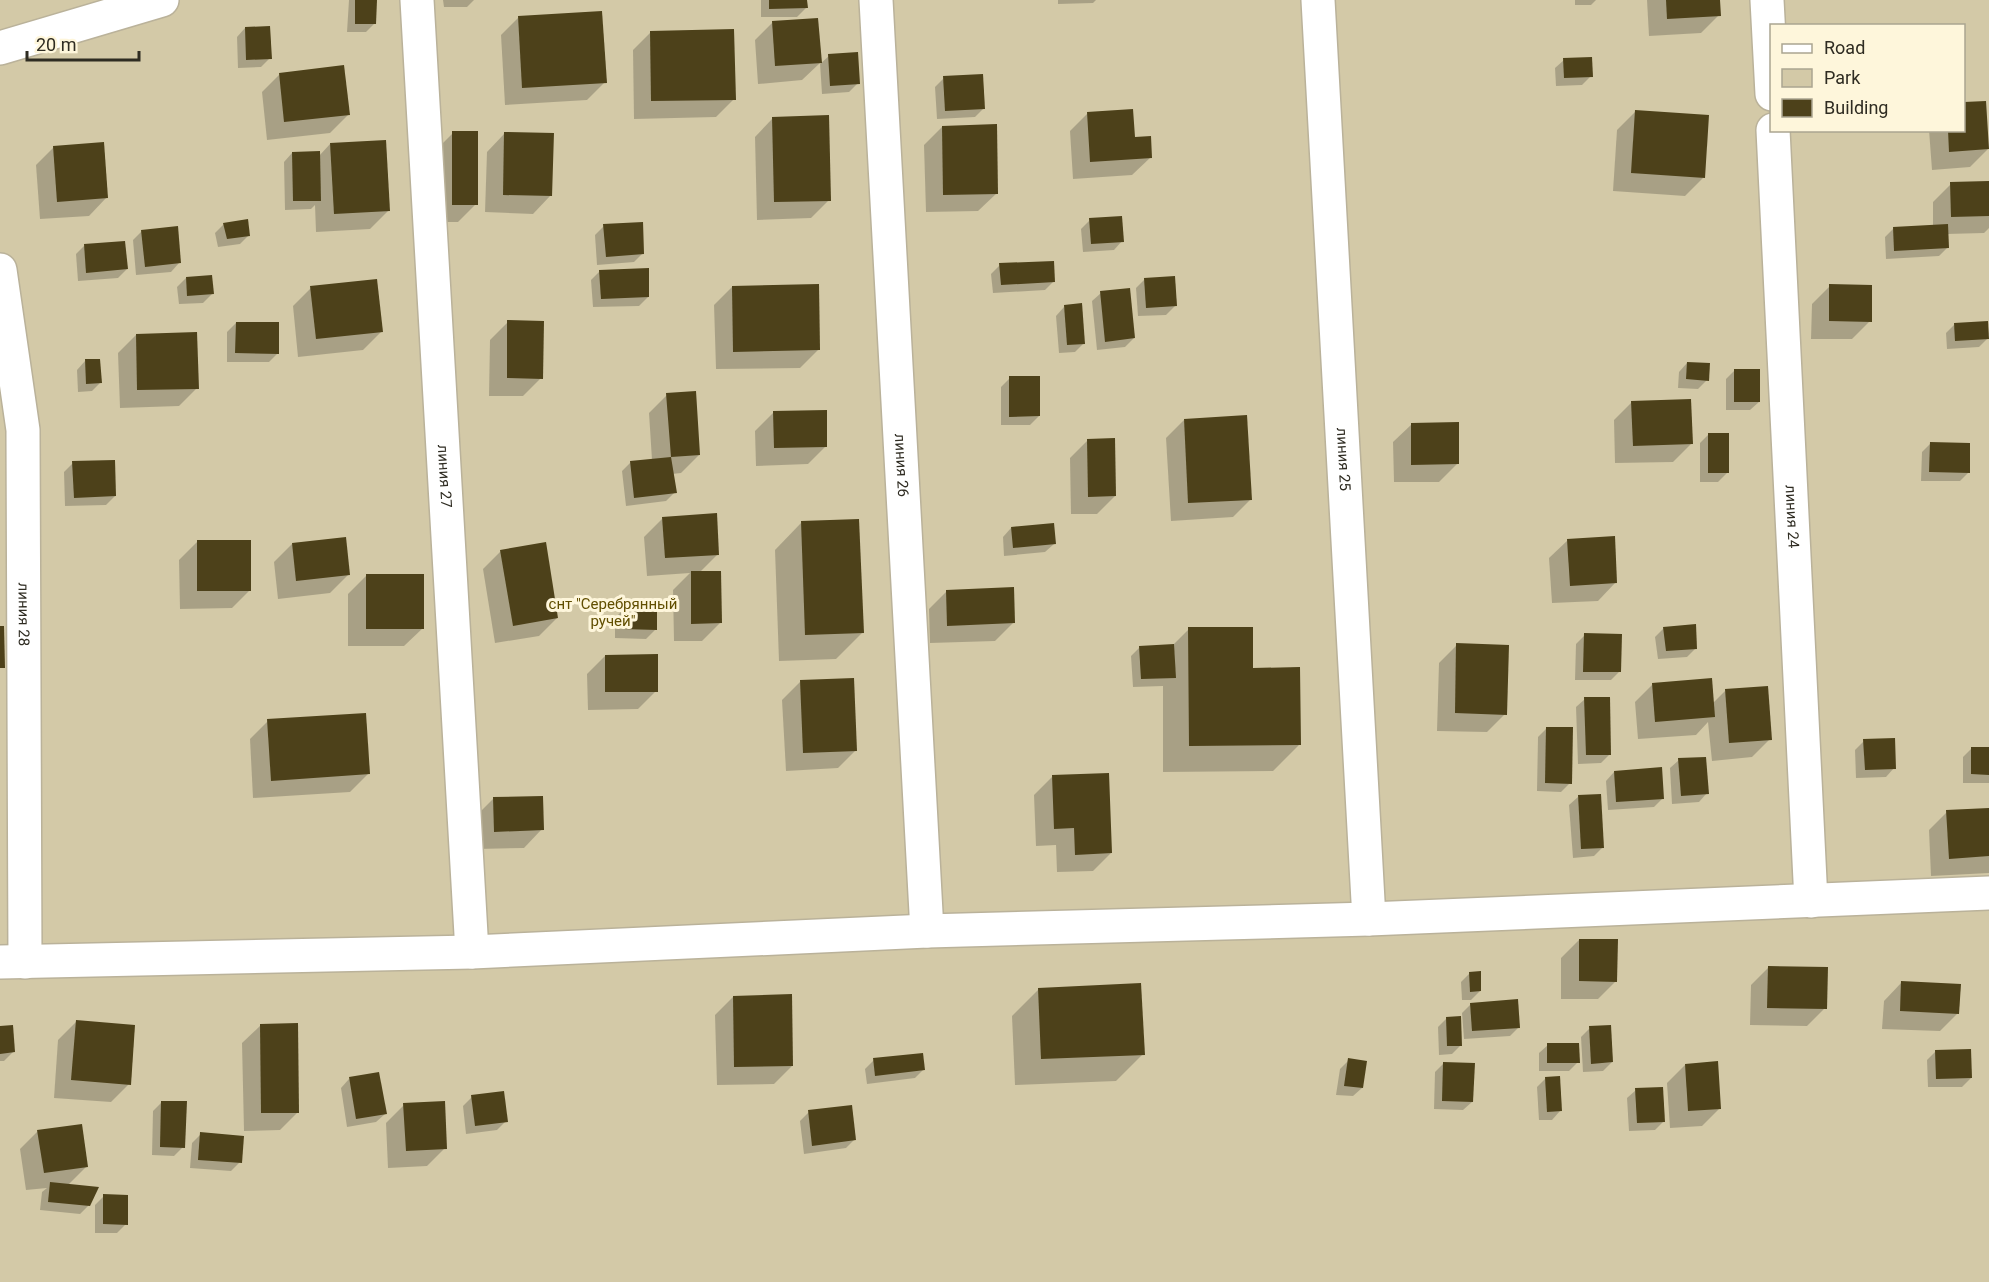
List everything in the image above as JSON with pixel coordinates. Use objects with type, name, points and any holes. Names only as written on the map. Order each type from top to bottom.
[{"type":"street","points":[[0,48],[162,0]]},
{"type":"street","name":"линия 27","points":[[417,0],[472,952]]},
{"type":"street","name":"линия 26","points":[[876,0],[927,931]]},
{"type":"street","name":"линия 25","points":[[1318,0],[1369,919]]},
{"type":"street","points":[[1767,0],[1770,56]]},
{"type":"street","name":"линия 24","points":[[1773,132],[1811,901]]},
{"type":"street","name":"линия 28","points":[[0,270],[23,429],[13,962]]},
{"type":"street","points":[[13,962],[472,952],[927,931],[1369,919],[1989,893]]},
{"type":"green space","name":"снт \"Серебрянный ручей\"","points":[[0,0],[1989,0],[1989,1282],[0,1282]]},
{"type":"building","points":[[355,0],[377,0],[376,24],[355,24]]},
{"type":"building","points":[[769,0],[807,0],[808,8],[769,9]]},
{"type":"building","points":[[1666,0],[1720,0],[1721,16],[1667,19]]},
{"type":"building","points":[[602,11],[607,83],[522,88],[518,16]]},
{"type":"building","points":[[818,18],[822,63],[775,66],[772,21]]},
{"type":"building","points":[[270,26],[272,59],[246,60],[245,27]]},
{"type":"building","points":[[734,29],[736,100],[651,101],[650,31]]},
{"type":"building","points":[[858,52],[860,84],[830,86],[828,54]]},
{"type":"building","points":[[1592,57],[1593,77],[1564,78],[1563,58]]},
{"type":"building","points":[[344,65],[350,115],[284,122],[279,73]]},
{"type":"building","points":[[983,74],[985,109],[945,111],[943,76]]},
{"type":"building","points":[[1986,101],[1989,149],[1949,152],[1948,132],[1965,132],[1965,102]]},
{"type":"building","points":[[1133,109],[1135,137],[1151,136],[1152,158],[1090,162],[1087,112]]},
{"type":"building","points":[[1635,110],[1709,115],[1705,178],[1631,173]]},
{"type":"building","points":[[829,115],[831,201],[774,202],[772,117]]},
{"type":"building","points":[[997,124],[998,194],[943,195],[942,126]]},
{"type":"building","points":[[452,131],[478,131],[478,205],[452,205]]},
{"type":"building","points":[[504,132],[554,133],[552,196],[503,195]]},
{"type":"building","points":[[386,140],[390,211],[334,214],[330,143]]},
{"type":"building","points":[[104,142],[108,198],[57,202],[53,146]]},
{"type":"building","points":[[320,151],[321,201],[293,201],[292,152]]},
{"type":"building","points":[[1989,181],[1989,216],[1951,217],[1950,182]]},
{"type":"building","points":[[1122,216],[1124,242],[1091,244],[1089,218]]},
{"type":"building","points":[[248,219],[250,236],[227,239],[223,223]]},
{"type":"building","points":[[643,222],[644,254],[606,257],[603,224]]},
{"type":"building","points":[[1948,224],[1949,248],[1894,251],[1893,227]]},
{"type":"building","points":[[178,226],[181,263],[145,267],[141,230]]},
{"type":"building","points":[[125,241],[128,269],[86,273],[84,244]]},
{"type":"building","points":[[1054,261],[1055,282],[1001,285],[999,263]]},
{"type":"building","points":[[649,268],[649,297],[601,299],[599,270]]},
{"type":"building","points":[[212,275],[214,294],[187,296],[186,277]]},
{"type":"building","points":[[1175,276],[1177,306],[1146,308],[1144,278]]},
{"type":"building","points":[[377,279],[383,332],[316,339],[310,286]]},
{"type":"building","points":[[819,284],[820,350],[733,352],[732,286]]},
{"type":"building","points":[[1829,284],[1872,285],[1872,322],[1829,321]]},
{"type":"building","points":[[1130,288],[1135,338],[1105,342],[1100,291]]},
{"type":"building","points":[[1082,303],[1085,344],[1067,345],[1064,305]]},
{"type":"building","points":[[507,320],[544,321],[543,379],[507,378]]},
{"type":"building","points":[[1988,321],[1989,339],[1955,341],[1954,323]]},
{"type":"building","points":[[236,322],[279,322],[279,354],[235,353]]},
{"type":"building","points":[[197,332],[199,389],[137,390],[136,334]]},
{"type":"building","points":[[85,359],[100,359],[102,383],[86,384]]},
{"type":"building","points":[[1687,362],[1710,363],[1709,381],[1686,379]]},
{"type":"building","points":[[1734,369],[1760,369],[1760,402],[1734,402]]},
{"type":"building","points":[[1009,376],[1040,376],[1040,416],[1009,417]]},
{"type":"building","points":[[696,391],[700,455],[671,457],[666,393]]},
{"type":"building","points":[[1691,399],[1693,444],[1633,446],[1631,401]]},
{"type":"building","points":[[827,410],[827,447],[774,448],[773,411]]},
{"type":"building","points":[[1247,415],[1252,500],[1188,503],[1184,419]]},
{"type":"building","points":[[1459,422],[1459,464],[1411,465],[1411,423]]},
{"type":"building","points":[[1708,433],[1729,433],[1729,473],[1708,473]]},
{"type":"building","points":[[1115,438],[1116,496],[1088,497],[1087,439]]},
{"type":"building","points":[[1930,442],[1970,443],[1970,473],[1929,472]]},
{"type":"building","points":[[671,457],[677,493],[634,498],[630,461]]},
{"type":"building","points":[[115,460],[116,496],[74,498],[72,461]]},
{"type":"building","points":[[717,513],[719,555],[665,558],[662,517]]},
{"type":"building","points":[[859,519],[864,633],[805,635],[801,521]]},
{"type":"building","points":[[1054,523],[1056,544],[1013,548],[1011,527]]},
{"type":"building","points":[[1615,536],[1617,583],[1570,586],[1567,539]]},
{"type":"building","points":[[346,537],[350,575],[296,581],[292,543]]},
{"type":"building","points":[[197,540],[251,540],[251,591],[197,591]]},
{"type":"building","points":[[546,542],[558,618],[513,626],[500,550]]},
{"type":"building","points":[[691,571],[721,571],[722,623],[691,624]]},
{"type":"building","points":[[366,574],[424,574],[424,629],[366,629]]},
{"type":"building","points":[[1014,587],[1015,623],[947,626],[946,590]]},
{"type":"building","points":[[624,607],[657,608],[657,630],[623,629]]},
{"type":"building","points":[[1696,624],[1697,649],[1666,651],[1663,627]]},
{"type":"building","points":[[0,626],[4,626],[5,668],[0,668]]},
{"type":"building","points":[[1188,627],[1253,627],[1253,668],[1300,667],[1301,745],[1189,746]]},
{"type":"building","points":[[1584,633],[1622,634],[1621,672],[1583,672]]},
{"type":"building","points":[[1456,643],[1509,645],[1507,715],[1455,713]]},
{"type":"building","points":[[1174,644],[1176,678],[1141,679],[1139,646]]},
{"type":"building","points":[[658,654],[658,692],[605,692],[605,655]]},
{"type":"building","points":[[854,678],[857,751],[803,753],[800,680]]},
{"type":"building","points":[[1712,678],[1715,717],[1655,722],[1652,683]]},
{"type":"building","points":[[1768,686],[1772,740],[1729,743],[1725,689]]},
{"type":"building","points":[[1584,697],[1610,697],[1611,755],[1586,755]]},
{"type":"building","points":[[366,713],[370,774],[271,781],[267,719]]},
{"type":"building","points":[[1546,727],[1573,727],[1572,784],[1545,783]]},
{"type":"building","points":[[1895,738],[1896,769],[1865,770],[1863,739]]},
{"type":"building","points":[[1971,747],[1989,747],[1989,775],[1971,774]]},
{"type":"building","points":[[1706,757],[1709,794],[1681,796],[1678,758]]},
{"type":"building","points":[[1662,767],[1664,799],[1616,802],[1614,771]]},
{"type":"building","points":[[1109,773],[1112,853],[1075,855],[1074,828],[1054,829],[1052,775]]},
{"type":"building","points":[[1601,794],[1604,848],[1581,849],[1578,795]]},
{"type":"building","points":[[543,796],[544,830],[494,832],[493,797]]},
{"type":"building","points":[[1989,808],[1989,856],[1949,859],[1946,810]]},
{"type":"building","points":[[1579,939],[1618,939],[1617,982],[1579,981]]},
{"type":"building","points":[[1768,966],[1828,967],[1827,1009],[1767,1008]]},
{"type":"building","points":[[1481,971],[1481,991],[1470,992],[1469,972]]},
{"type":"building","points":[[1901,981],[1961,984],[1959,1014],[1900,1011]]},
{"type":"building","points":[[1141,983],[1145,1055],[1041,1059],[1038,988]]},
{"type":"building","points":[[792,994],[793,1066],[734,1067],[733,996]]},
{"type":"building","points":[[1518,999],[1520,1028],[1472,1031],[1470,1003]]},
{"type":"building","points":[[1461,1016],[1462,1046],[1447,1046],[1446,1017]]},
{"type":"building","points":[[76,1020],[135,1025],[131,1085],[71,1080]]},
{"type":"building","points":[[298,1023],[299,1113],[261,1113],[260,1024]]},
{"type":"building","points":[[13,1025],[15,1052],[0,1054],[0,1026]]},
{"type":"building","points":[[1611,1025],[1613,1062],[1591,1064],[1589,1026]]},
{"type":"building","points":[[1547,1043],[1579,1043],[1580,1063],[1547,1063]]},
{"type":"building","points":[[1971,1049],[1972,1078],[1936,1079],[1935,1050]]},
{"type":"building","points":[[923,1053],[925,1070],[875,1076],[873,1058]]},
{"type":"building","points":[[1348,1058],[1367,1061],[1363,1088],[1344,1086]]},
{"type":"building","points":[[1718,1061],[1721,1109],[1688,1111],[1685,1064]]},
{"type":"building","points":[[1443,1062],[1475,1063],[1473,1102],[1442,1101]]},
{"type":"building","points":[[379,1072],[387,1114],[356,1119],[349,1077]]},
{"type":"building","points":[[1560,1076],[1562,1111],[1547,1112],[1545,1077]]},
{"type":"building","points":[[1663,1087],[1665,1122],[1637,1123],[1635,1088]]},
{"type":"building","points":[[504,1091],[508,1122],[475,1126],[471,1095]]},
{"type":"building","points":[[161,1101],[187,1101],[185,1148],[160,1147]]},
{"type":"building","points":[[445,1101],[447,1149],[406,1151],[403,1103]]},
{"type":"building","points":[[852,1105],[856,1140],[812,1146],[808,1110]]},
{"type":"building","points":[[82,1124],[88,1167],[44,1173],[37,1130]]},
{"type":"building","points":[[200,1132],[244,1136],[242,1163],[198,1160]]},
{"type":"building","points":[[50,1182],[99,1187],[90,1206],[48,1202]]},
{"type":"building","points":[[103,1194],[128,1195],[128,1225],[103,1224]]}]
